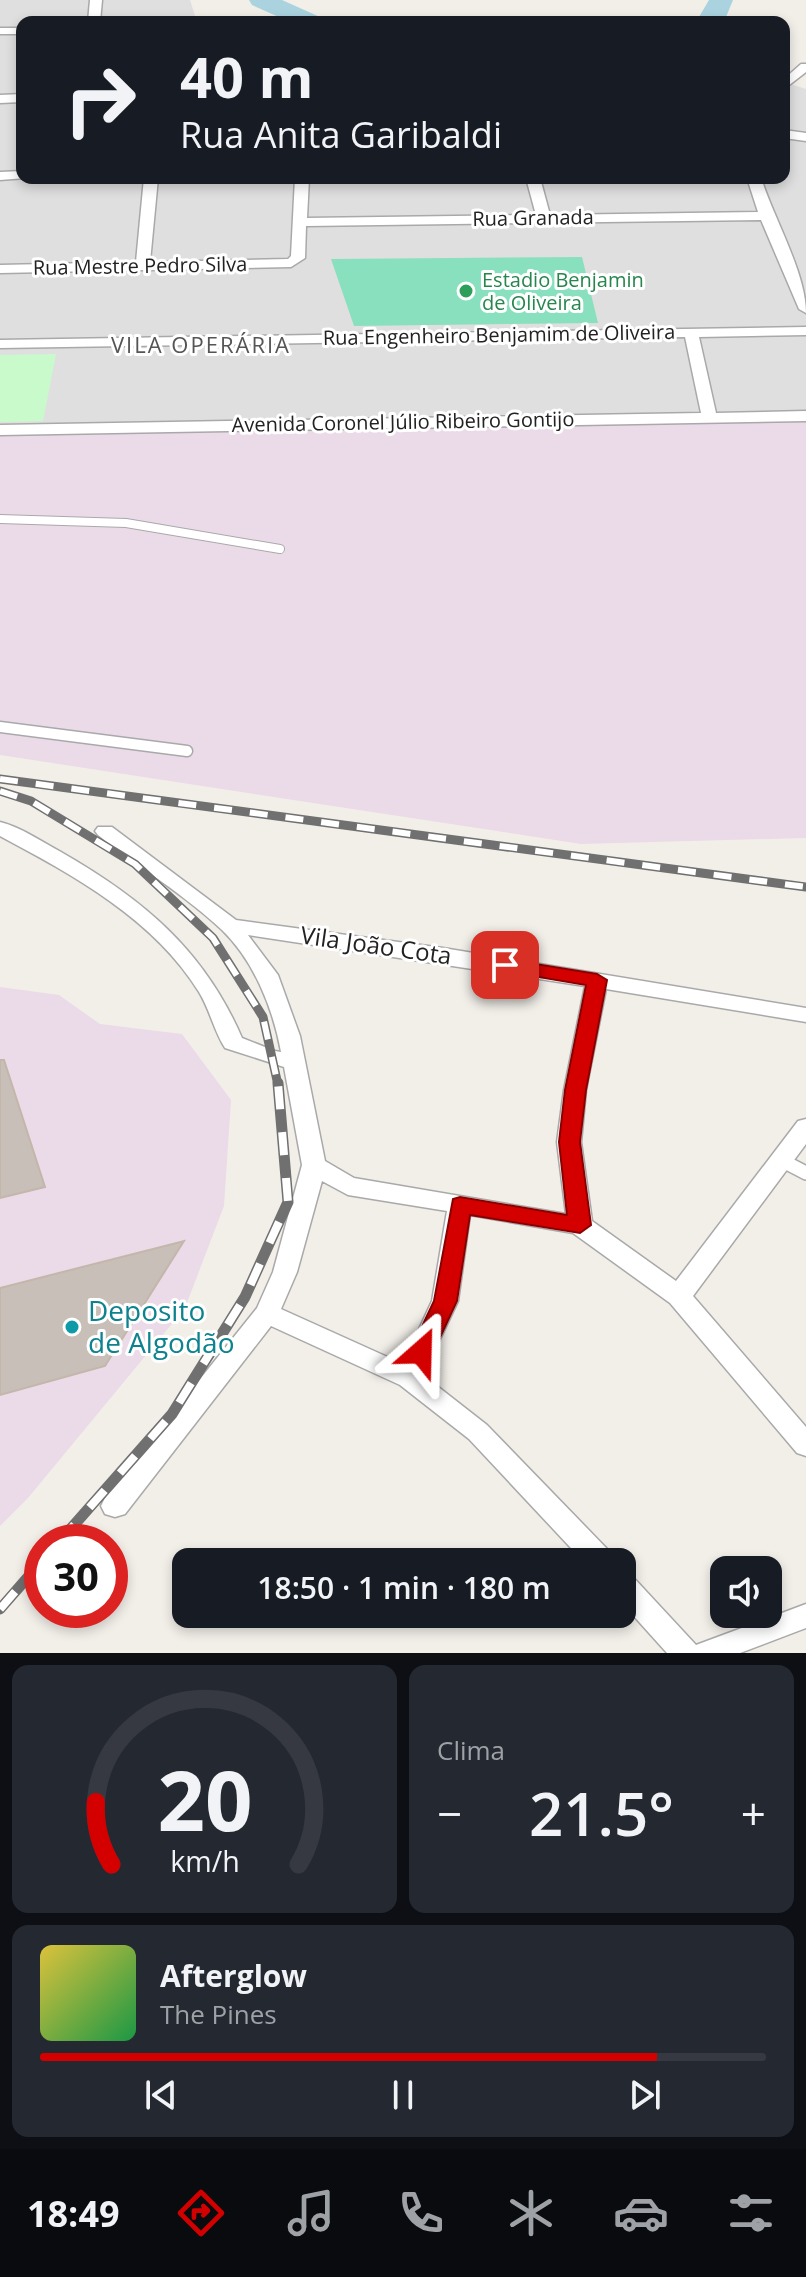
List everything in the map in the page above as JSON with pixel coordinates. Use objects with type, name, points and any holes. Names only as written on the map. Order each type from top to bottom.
[{"type":"street","points":[[143,266],[150,184]]},
{"type":"street","points":[[300,222],[302,184]]},
{"type":"street","points":[[535,184],[544,218]]},
{"type":"street","points":[[756,184],[766,216],[806,309]]},
{"type":"street","name":"Rua Granada","points":[[300,222],[766,216]]},
{"type":"street","name":"Rua Mestre Pedro Silva","points":[[0,269],[281,264],[298,258],[300,222]]},
{"type":"street","name":"Rua Engenheiro Benjamim de Oliveira","points":[[692,338],[806,331]]},
{"type":"street","points":[[692,338],[709,416]]},
{"type":"street","name":"Rua Engenheiro Benjamim de Oliveira","points":[[0,352],[118,347],[692,338],[806,341]]},
{"type":"street","name":"Rua Engenheiro Benjamim de Oliveira","points":[[0,344],[118,347]]},
{"type":"street","name":"Avenida Coronel Júlio Ribeiro Gontijo","points":[[0,430],[806,416]]},
{"type":"street","points":[[0,828],[53,856],[160,930],[207,988],[233,1043],[272,1058],[293,1061]]},
{"type":"street","points":[[105,831],[230,926],[267,975],[293,1061],[314,1165],[285,1272],[267,1313],[115,1506]]},
{"type":"street","name":"Vila João Cota","points":[[230,926],[597,980],[806,1015]]},
{"type":"street","points":[[580,1225],[569,1142],[575,1090],[597,980]]},
{"type":"street","points":[[679,1296],[806,1127]]},
{"type":"street","points":[[314,1165],[348,1186],[580,1225],[679,1296],[806,1445]]},
{"type":"street","points":[[409,1378],[445,1301],[460,1205]]},
{"type":"street","points":[[267,1313],[409,1378],[478,1432],[589,1548]]},
{"type":"street","points":[[636,1599],[685,1653]]},
{"type":"street","points":[[706,1653],[806,1616]]},
{"type":"lane","points":[[0,519],[126,523],[280,549]]},
{"type":"lane","points":[[0,727],[187,751]]},
{"type":"lane","points":[[781,1160],[806,1173]]},
{"type":"shaded area","points":[[0,0],[190,0],[195,16],[16,16],[16,184],[790,184],[790,84],[806,89],[806,412],[0,427]]},
{"type":"shaded area","points":[[806,421],[806,838],[581,844],[0,755],[0,432]]},
{"type":"shaded area","points":[[0,987],[59,995],[100,1024],[182,1034],[231,1100],[224,1206],[185,1308],[28,1498],[0,1526]]},
{"type":"green space","name":"Estadio Benjamin de Oliveira","points":[[582,257],[598,323],[354,326],[331,259]]},
{"type":"green space","points":[[56,354],[43,421],[0,422],[0,355]]},
{"type":"building","points":[[0,1060],[4,1060],[45,1187],[0,1198]]},
{"type":"building","name":"Deposito de Algodão","points":[[184,1241],[105,1366],[0,1395],[0,1288]]},
{"type":"waterway","points":[[261,0],[297,16]]},
{"type":"waterway","points":[[715,16],[721,0]]},
{"type":"railway","points":[[0,779],[806,887]]},
{"type":"railway","points":[[0,791],[31,801],[135,864],[213,938],[263,1017],[278,1085]]},
{"type":"railway","points":[[75,1524],[172,1414],[245,1297],[288,1202],[278,1083]]},
{"type":"railway","points":[[0,1609],[24,1582]]},
{"type":"place","name":"Estadio Benjamin de Oliveira","points":[[466,291]]},
{"type":"place","name":"Deposito de Algodão","points":[[72,1327]]},
{"type":"district","name":"VILA OPERÁRIA","points":[[201,345]]},
{"type":"route","points":[[421,1352],[445,1301],[460,1205],[580,1225],[569,1142],[575,1090],[588,1040],[597,980],[505,965]]}]
